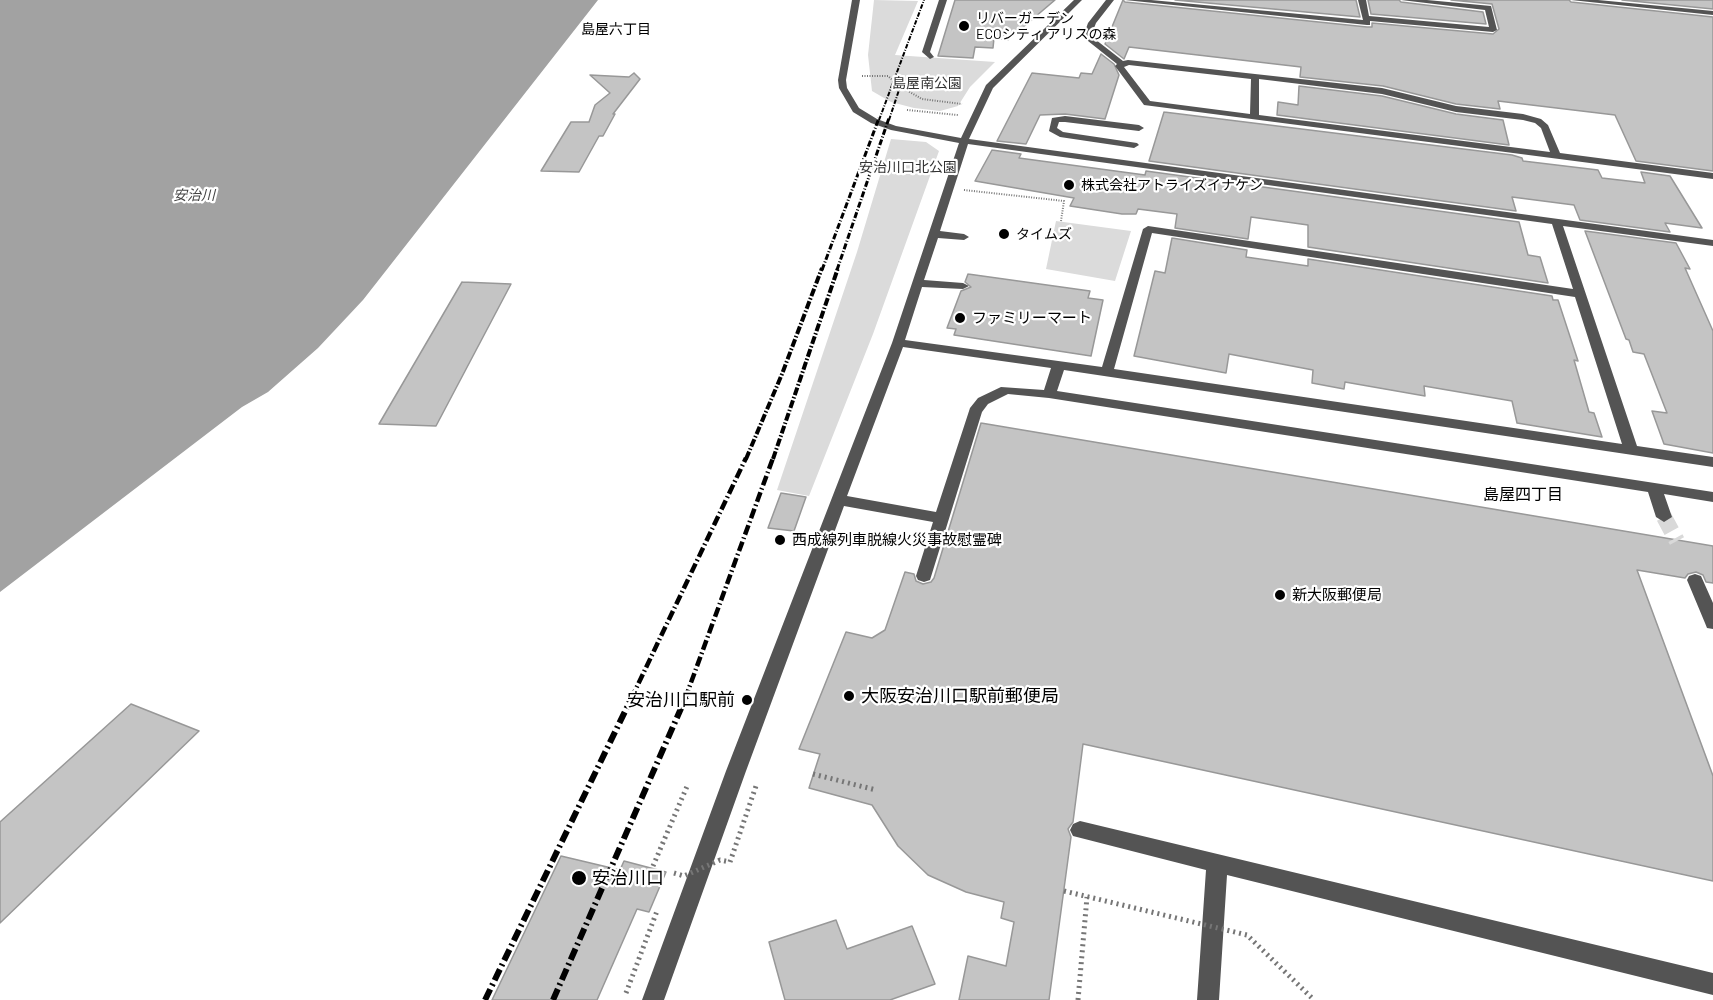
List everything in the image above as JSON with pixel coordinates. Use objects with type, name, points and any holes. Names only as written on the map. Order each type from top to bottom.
[{"type":"street","points":[[856,0],[842,80],[850,103],[864,116],[884,125],[916,134],[963,141],[1713,243]]},
{"type":"street","points":[[930,57],[926,52],[943,0]]},
{"type":"street","points":[[653,1000],[736,771],[898,343],[963,141],[989,87],[1078,0]]},
{"type":"street","points":[[1110,0],[1092,23],[1087,37],[1123,65]]},
{"type":"street","points":[[1129,0],[1367,23],[1362,0]]},
{"type":"street","points":[[1366,18],[1493,30],[1487,4],[1405,0]]},
{"type":"street","points":[[1575,0],[1713,13]]},
{"type":"street","points":[[1128,163],[1143,116],[1119,66],[1128,62],[1382,91],[1456,109],[1523,117],[1538,121],[1545,127],[1556,156]]},
{"type":"street","points":[[1254,117],[1255,77]]},
{"type":"street","points":[[1134,145],[1060,134],[1053,129],[1055,120],[1143,116],[1254,117],[1713,176]]},
{"type":"street","points":[[1556,221],[1631,450]]},
{"type":"street","points":[[1107,372],[1148,229],[1580,294]]},
{"type":"street","points":[[934,234],[964,237]]},
{"type":"street","points":[[918,283],[963,286]]},
{"type":"street","points":[[898,343],[1713,462]]},
{"type":"street","points":[[1049,394],[1059,366]]},
{"type":"street","points":[[924,576],[975,411],[982,401],[1006,390],[1049,394],[1713,497]]},
{"type":"street","points":[[1655,489],[1664,517]]},
{"type":"street","points":[[839,500],[942,518]]},
{"type":"street","points":[[1695,580],[1713,623]]},
{"type":"street","points":[[1080,830],[1713,984]]},
{"type":"street","points":[[1208,1000],[1217,863]]},
{"type":"path","points":[[861,76],[888,76],[904,89],[922,99],[962,104]]},
{"type":"path","points":[[907,110],[958,115]]},
{"type":"path","points":[[963,190],[1064,201],[1061,221]]},
{"type":"path","points":[[813,774],[876,790]]},
{"type":"path","points":[[653,866],[688,784]]},
{"type":"path","points":[[674,873],[684,876],[720,860],[730,862],[756,786]]},
{"type":"path","points":[[1064,891],[1246,935],[1314,1000]]},
{"type":"path","points":[[1078,1000],[1087,897]]},
{"type":"path","points":[[626,993],[657,911]]},
{"type":"green space","name":"島屋南公園","points":[[874,0],[918,1],[895,55],[995,62],[970,87],[958,106],[940,111],[891,102],[872,91],[868,55]]},
{"type":"green space","name":"安治川口北公園","points":[[891,139],[926,142],[939,151],[873,334],[809,496],[777,490],[857,252]]},
{"type":"green space","points":[[1056,221],[1131,231],[1115,281],[1046,269]]},
{"type":"water","name":"安治川","points":[[0,0],[598,0],[363,300],[318,348],[268,392],[242,407],[0,592]]},
{"type":"building","points":[[955,0],[1055,0],[1008,40],[994,38],[993,48],[975,47],[973,58],[938,56]]},
{"type":"building","points":[[1123,0],[1367,27],[1372,27],[1372,23],[1493,34],[1499,29],[1492,4],[1451,0],[1569,0],[1713,17],[1713,171],[1636,161],[1615,115],[1498,101],[1500,109],[1456,104],[1383,86],[1300,77],[1301,67],[1129,47],[1124,59],[1105,44]]},
{"type":"building","points":[[1175,0],[1356,0],[1360,17]]},
{"type":"building","points":[[1368,0],[1399,0],[1483,12],[1486,24],[1371,14]]},
{"type":"building","points":[[1622,0],[1713,0],[1713,9]]},
{"type":"building","points":[[1101,54],[1114,64],[1119,75],[1105,119],[1065,114],[1040,115],[1026,144],[997,141],[1032,73],[1079,78],[1081,73],[1092,74]]},
{"type":"building","points":[[634,73],[640,79],[613,114],[615,114],[603,136],[599,136],[579,172],[541,171],[571,122],[589,122],[595,105],[610,93],[590,75],[629,77]]},
{"type":"building","points":[[1299,86],[1382,96],[1456,114],[1503,120],[1509,145],[1277,115],[1278,102],[1298,105]]},
{"type":"building","points":[[1164,112],[1512,155],[1522,158],[1523,161],[1598,170],[1602,178],[1645,183],[1641,172],[1670,176],[1702,228],[1665,223],[1670,232],[1580,220],[1574,205],[1512,197],[1516,211],[1149,161]]},
{"type":"building","points":[[992,150],[1021,154],[1019,158],[1145,175],[1146,171],[1519,222],[1528,255],[1540,257],[1548,283],[1308,247],[1308,225],[1251,217],[1248,239],[1175,228],[1177,214],[1138,209],[1136,214],[1122,214],[1070,206],[1074,198],[975,181]]},
{"type":"building","points":[[1585,231],[1676,243],[1690,269],[1685,268],[1713,331],[1713,453],[1664,444],[1652,411],[1667,413],[1644,354],[1633,352],[1629,340],[1626,339]]},
{"type":"building","points":[[1172,238],[1247,250],[1246,257],[1308,266],[1308,259],[1552,296],[1553,300],[1558,300],[1578,361],[1574,360],[1589,412],[1594,413],[1602,437],[1517,423],[1512,401],[1424,386],[1425,396],[1345,382],[1344,389],[1312,383],[1313,370],[1229,354],[1226,373],[1134,356],[1155,271],[1165,273]]},
{"type":"building","points":[[968,274],[1090,291],[1088,298],[1103,300],[1091,356],[954,335],[956,329],[947,328],[961,291],[971,287],[965,282]]},
{"type":"building","points":[[462,282],[511,284],[436,426],[379,424]]},
{"type":"building","points":[[981,423],[1713,546],[1713,583],[1706,582],[1703,575],[1696,572],[1688,574],[1685,578],[1637,570],[1713,776],[1713,881],[1083,744],[1073,822],[1068,829],[1071,837],[1049,1000],[959,1000],[968,956],[1006,966],[1014,922],[1001,918],[1004,902],[966,892],[928,875],[898,846],[872,805],[809,788],[820,754],[799,749],[846,632],[872,638],[885,630],[905,572],[914,574],[916,581],[923,584],[931,582],[934,578]]},
{"type":"building","points":[[781,493],[806,497],[794,531],[768,528]]},
{"type":"building","points":[[131,704],[199,731],[0,923],[0,822]]},
{"type":"building","points":[[561,856],[620,870],[624,861],[666,872],[649,912],[637,909],[597,1000],[492,1000]]},
{"type":"building","points":[[836,920],[847,949],[912,926],[935,984],[890,1000],[785,1000],[769,942]]},
{"type":"tunnel","points":[[1664,517],[1677,541]]},
{"type":"railway","points":[[879,120],[924,0]]},
{"type":"railway","points":[[889,120],[902,81]]},
{"type":"railway","points":[[822,270],[879,118]]},
{"type":"railway","points":[[837,270],[889,118]]},
{"type":"railway","points":[[746,459],[782,374],[822,268]]},
{"type":"railway","points":[[773,459],[838,268]]},
{"type":"railway","points":[[631,699],[746,458]]},
{"type":"railway","points":[[685,699],[773,458]]},
{"type":"railway","points":[[485,1000],[632,697]]},
{"type":"railway","points":[[553,1000],[686,697]]},
{"type":"place","name":"リバーガーデン ECOシティ アリスの森","points":[[964,26]]},
{"type":"place","name":"株式会社アトライズイナケン","points":[[1069,185]]},
{"type":"place","name":"タイムズ","points":[[1004,234]]},
{"type":"place","name":"ファミリーマート","points":[[960,318]]},
{"type":"place","name":"西成線列車脱線火災事故慰霊碑","points":[[780,540]]},
{"type":"place","name":"新大阪郵便局","points":[[1280,595]]},
{"type":"place","name":"大阪安治川口駅前郵便局","points":[[849,696]]},
{"type":"place","name":"安治川口駅前","points":[[747,700]]},
{"type":"place","name":"安治川口","points":[[579,878]]},
{"type":"district","name":"島屋六丁目","points":[[616,29]]},
{"type":"district","name":"島屋四丁目","points":[[1523,495]]}]
